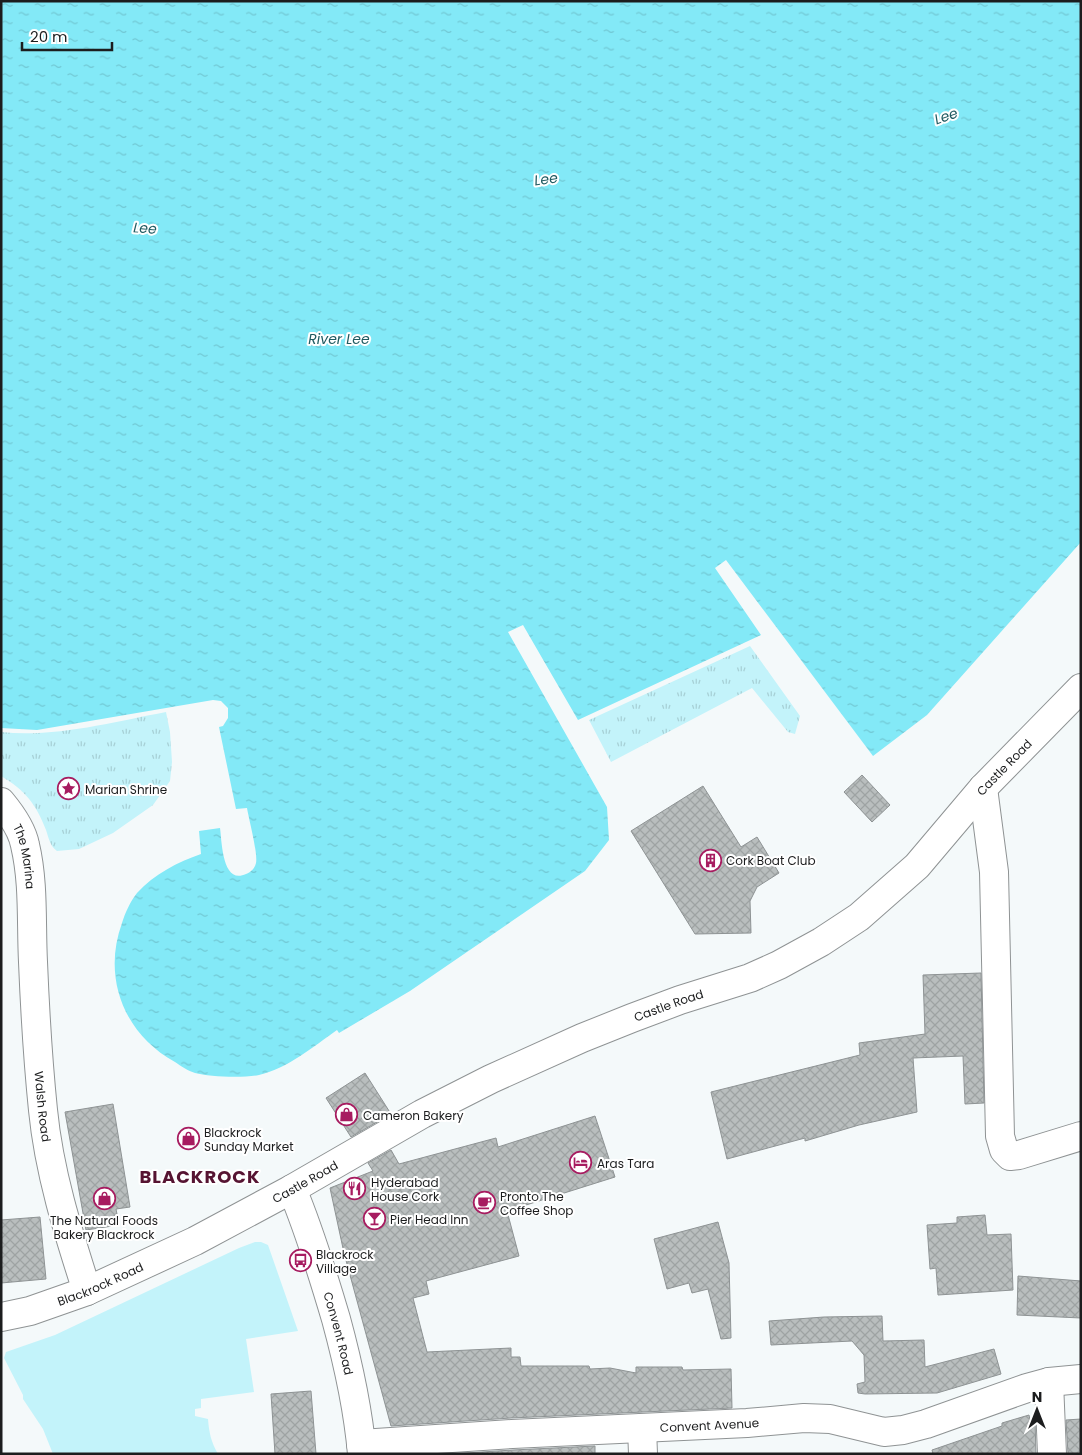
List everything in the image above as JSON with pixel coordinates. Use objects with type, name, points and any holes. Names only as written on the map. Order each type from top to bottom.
[{"type":"street","name":"Castle Road","points":[[195,1241],[292,1189],[422,1114],[491,1079],[632,1018],[680,1000],[750,978],[779,965],[821,942],[859,916],[917,866],[983,788],[1081,688]]},
{"type":"street","points":[[983,788],[994,872],[1000,1136],[1004,1150],[1010,1156],[1019,1156],[1081,1136]]},
{"type":"street","name":"The Marina","points":[[1,802],[16,822],[25,843],[32,916]]},
{"type":"street","name":"Walsh Road","points":[[32,916],[35,1010],[43,1112],[52,1166],[68,1234],[87,1291]]},
{"type":"street","name":"Convent Road","points":[[292,1189],[321,1266],[346,1357],[361,1449]]},
{"type":"street","name":"Blackrock Road","points":[[1,1317],[30,1311],[87,1291],[195,1241]]},
{"type":"street","name":"Convent Avenue","points":[[361,1449],[512,1434],[643,1441],[747,1423],[804,1418],[830,1419],[884,1432],[903,1430],[926,1424],[1049,1382],[1081,1379]]},
{"type":"street","points":[[1049,1382],[1052,1454]]},
{"type":"green space","points":[[750,646],[800,716],[795,734],[788,732],[752,688],[611,762],[589,720]]},
{"type":"green space","points":[[166,712],[170,732],[172,762],[170,781],[153,805],[113,833],[79,849],[57,851],[50,842],[34,805],[23,792],[1,776],[1,732],[42,733],[63,731]]},
{"type":"green space","points":[[255,1242],[268,1245],[298,1331],[246,1339],[254,1392],[201,1399],[201,1408],[195,1409],[195,1416],[208,1419],[211,1437],[218,1454],[53,1454],[43,1429],[23,1399],[23,1395],[4,1358],[6,1352],[55,1335]]},
{"type":"water","name":"River Lee","points":[[1,1],[1081,1],[1081,542],[927,715],[873,756],[726,560],[715,568],[761,635],[578,720],[523,625],[508,632],[607,807],[609,840],[585,871],[410,991],[339,1033],[337,1030],[290,1062],[270,1072],[236,1077],[195,1073],[182,1067],[157,1050],[142,1036],[131,1020],[122,1003],[117,984],[116,944],[125,915],[137,893],[167,869],[201,854],[199,831],[220,828],[225,860],[232,873],[238,876],[246,874],[255,867],[256,852],[247,808],[236,809],[219,727],[223,726],[228,718],[228,708],[221,701],[213,700],[37,730],[1,728]]},
{"type":"building","points":[[862,775],[890,805],[872,822],[844,792]]},
{"type":"building","name":"Cork Boat Club","points":[[703,786],[741,847],[757,837],[779,873],[757,887],[750,901],[751,933],[695,934],[631,831]]},
{"type":"building","points":[[981,973],[984,1103],[965,1104],[963,1056],[913,1058],[917,1112],[859,1125],[805,1141],[805,1138],[727,1159],[711,1092],[860,1055],[859,1043],[925,1034],[923,975]]},
{"type":"building","points":[[365,1073],[391,1114],[351,1137],[326,1098]]},
{"type":"building","points":[[113,1104],[130,1207],[116,1209],[119,1225],[86,1230],[65,1112]]},
{"type":"building","points":[[595,1116],[615,1177],[507,1211],[519,1256],[426,1281],[429,1294],[413,1298],[427,1352],[511,1348],[511,1357],[520,1357],[521,1366],[589,1366],[590,1369],[610,1368],[636,1373],[636,1367],[682,1367],[683,1370],[731,1369],[732,1408],[511,1418],[391,1426],[344,1253],[330,1188],[373,1171],[368,1163],[391,1150],[399,1164],[496,1138],[498,1147]]},
{"type":"building","points":[[985,1215],[987,1235],[1011,1234],[1013,1290],[938,1295],[936,1268],[930,1269],[927,1225],[957,1223],[957,1217]]},
{"type":"building","points":[[40,1217],[46,1279],[1,1283],[1,1220]]},
{"type":"building","points":[[718,1222],[729,1263],[731,1338],[721,1339],[708,1289],[692,1293],[689,1283],[667,1289],[654,1239]]},
{"type":"building","points":[[1018,1276],[1081,1281],[1081,1318],[1017,1315]]},
{"type":"building","points":[[882,1316],[883,1341],[924,1340],[925,1367],[994,1349],[1001,1374],[937,1393],[865,1394],[858,1393],[857,1384],[865,1382],[864,1355],[852,1341],[771,1345],[769,1321],[824,1317]]},
{"type":"building","points":[[311,1391],[316,1454],[275,1454],[271,1394]]},
{"type":"building","points":[[1029,1415],[1030,1420],[1035,1420],[1036,1454],[933,1454],[932,1450],[1002,1426],[1002,1423]]},
{"type":"building","points":[[1081,1419],[1081,1454],[1068,1454],[1066,1420]]},
{"type":"building","points":[[595,1446],[595,1454],[450,1454],[513,1450]]},
{"type":"place","name":"Marian Shrine","points":[[69,789]]},
{"type":"place","name":"Cork Boat Club","points":[[710,860]]},
{"type":"place","name":"Cameron Bakery","points":[[347,1115]]},
{"type":"place","name":"Blackrock Sunday Market","points":[[188,1139]]},
{"type":"place","name":"Aras Tara","points":[[581,1163]]},
{"type":"place","name":"Hyderabad House Cork","points":[[355,1189]]},
{"type":"place","name":"The Natural Foods Bakery Blackrock","points":[[104,1199]]},
{"type":"place","name":"Pronto The Coffee Shop","points":[[484,1203]]},
{"type":"place","name":"Pier Head Inn","points":[[374,1219]]},
{"type":"place","name":"Blackrock Village","points":[[300,1261]]},
{"type":"district","name":"BLACKROCK","points":[[200,1176]]},
{"type":"water label","name":"Lee","points":[[946,116]]},
{"type":"water label","name":"Lee","points":[[546,179]]},
{"type":"water label","name":"Lee","points":[[145,228]]}]
